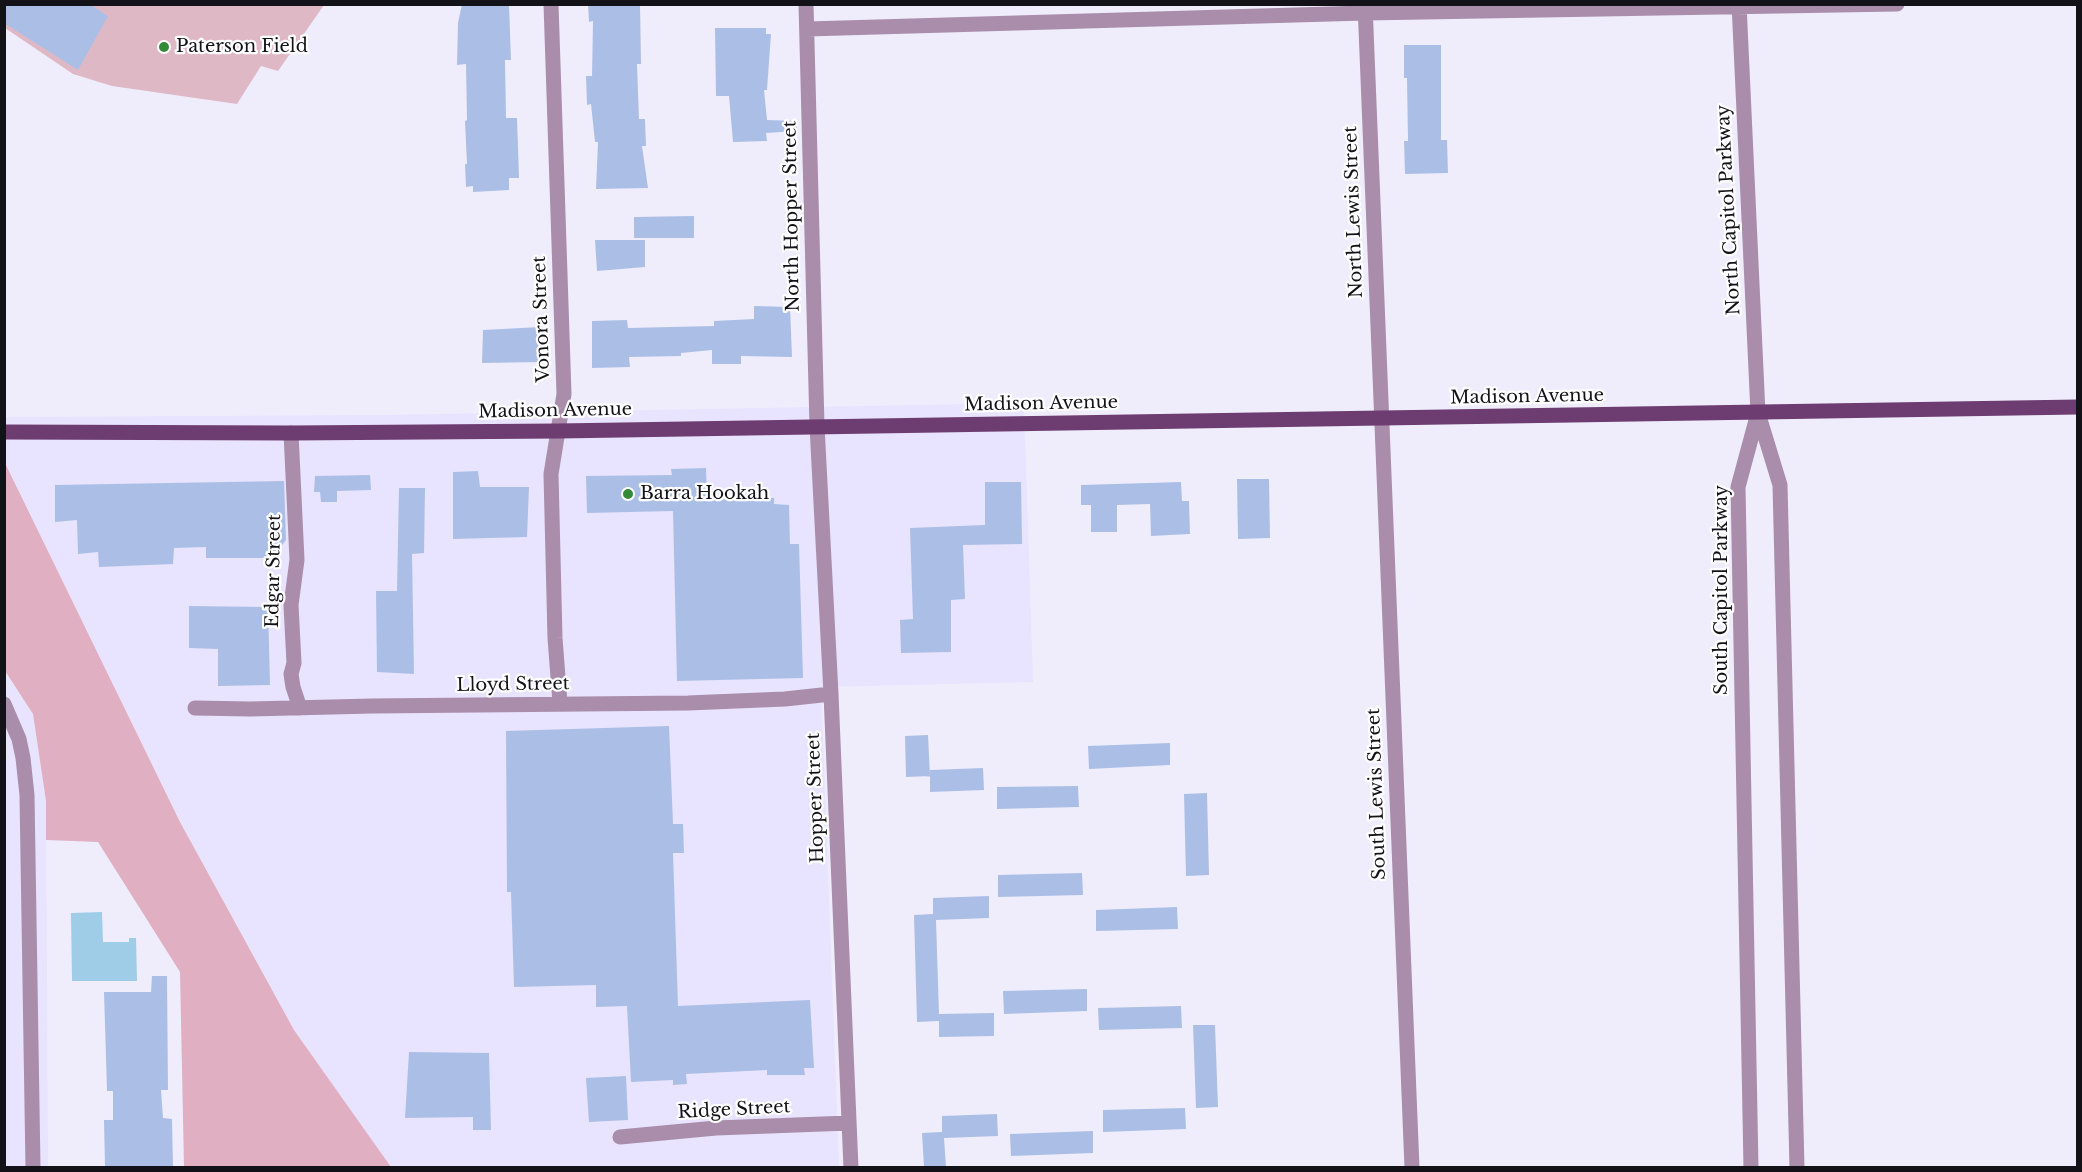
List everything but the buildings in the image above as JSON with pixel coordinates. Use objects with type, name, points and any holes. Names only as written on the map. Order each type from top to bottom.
[{"type":"main road","name":"Madison Avenue","points":[[10,432],[291,434],[558,431],[2078,407]]},
{"type":"street","name":"Vonora Street","points":[[551,4],[564,394],[551,474],[555,638],[560,704]]},
{"type":"street","name":"North Hopper Street","points":[[806,4],[817,426]]},
{"type":"street","points":[[807,28],[1365,9],[1897,4]]},
{"type":"street","name":"North Capitol Parkway","points":[[1739,6],[1758,413]]},
{"type":"street","name":"North Lewis Street","points":[[1365,9],[1382,418]]},
{"type":"street","points":[[1758,413],[1780,485],[1797,1167]]},
{"type":"street","name":"South Capitol Parkway","points":[[1751,1167],[1738,487],[1758,413]]},
{"type":"street","name":"South Lewis Street","points":[[1382,418],[1412,1167]]},
{"type":"street","name":"Hopper Street","points":[[817,426],[851,1167]]},
{"type":"street","name":"Edgar Street","points":[[291,434],[297,560],[291,605],[294,663],[291,674],[300,708]]},
{"type":"street","name":"Lloyd Street","points":[[195,708],[688,703],[785,699],[831,694]]},
{"type":"street","points":[[4,704],[23,758],[27,795],[33,1167]]},
{"type":"street","name":"Ridge Street","points":[[620,1137],[716,1128],[849,1123]]},
{"type":"shaded area","name":"Paterson Field","points":[[4,5],[324,5],[278,71],[261,66],[237,104],[112,86],[73,74],[5,28]]},
{"type":"shaded area","points":[[1024,403],[1033,682],[821,687],[839,1167],[391,1167],[294,1030],[180,822],[5,463],[5,417],[388,415]]},
{"type":"shaded area","points":[[5,463],[180,822],[294,1030],[391,1167],[184,1167],[180,972],[98,842],[46,840],[46,801],[33,714],[5,671]]},
{"type":"shaded area","points":[[4,671],[33,714],[46,801],[48,1167],[5,1167]]},
{"type":"water","points":[[102,912],[103,942],[129,942],[129,938],[136,938],[137,981],[72,981],[71,913]]},
{"type":"place","name":"Paterson Field","points":[[164,47]]},
{"type":"place","name":"Barra Hookah","points":[[628,494]]}]
